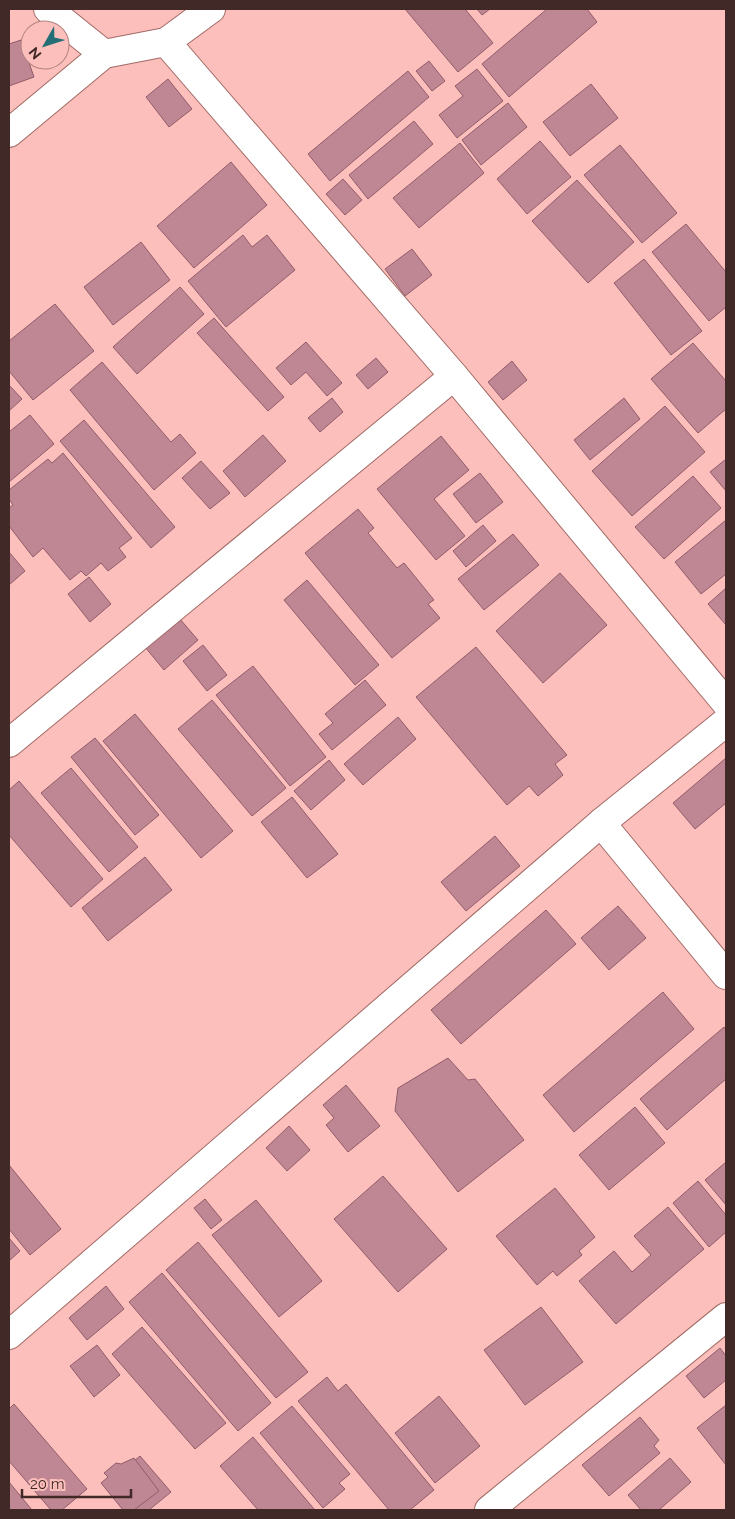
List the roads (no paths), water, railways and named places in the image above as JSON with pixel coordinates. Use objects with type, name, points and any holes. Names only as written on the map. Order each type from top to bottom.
[{"type":"street","points":[[48,9],[104,54]]},
{"type":"street","points":[[9,133],[104,54],[166,42],[212,9]]},
{"type":"street","points":[[166,42],[454,376],[726,703]]},
{"type":"street","points":[[9,743],[454,376]]},
{"type":"street","points":[[9,1335],[601,823],[726,722]]},
{"type":"street","points":[[601,823],[726,975]]},
{"type":"street","points":[[489,1510],[726,1317]]}]
